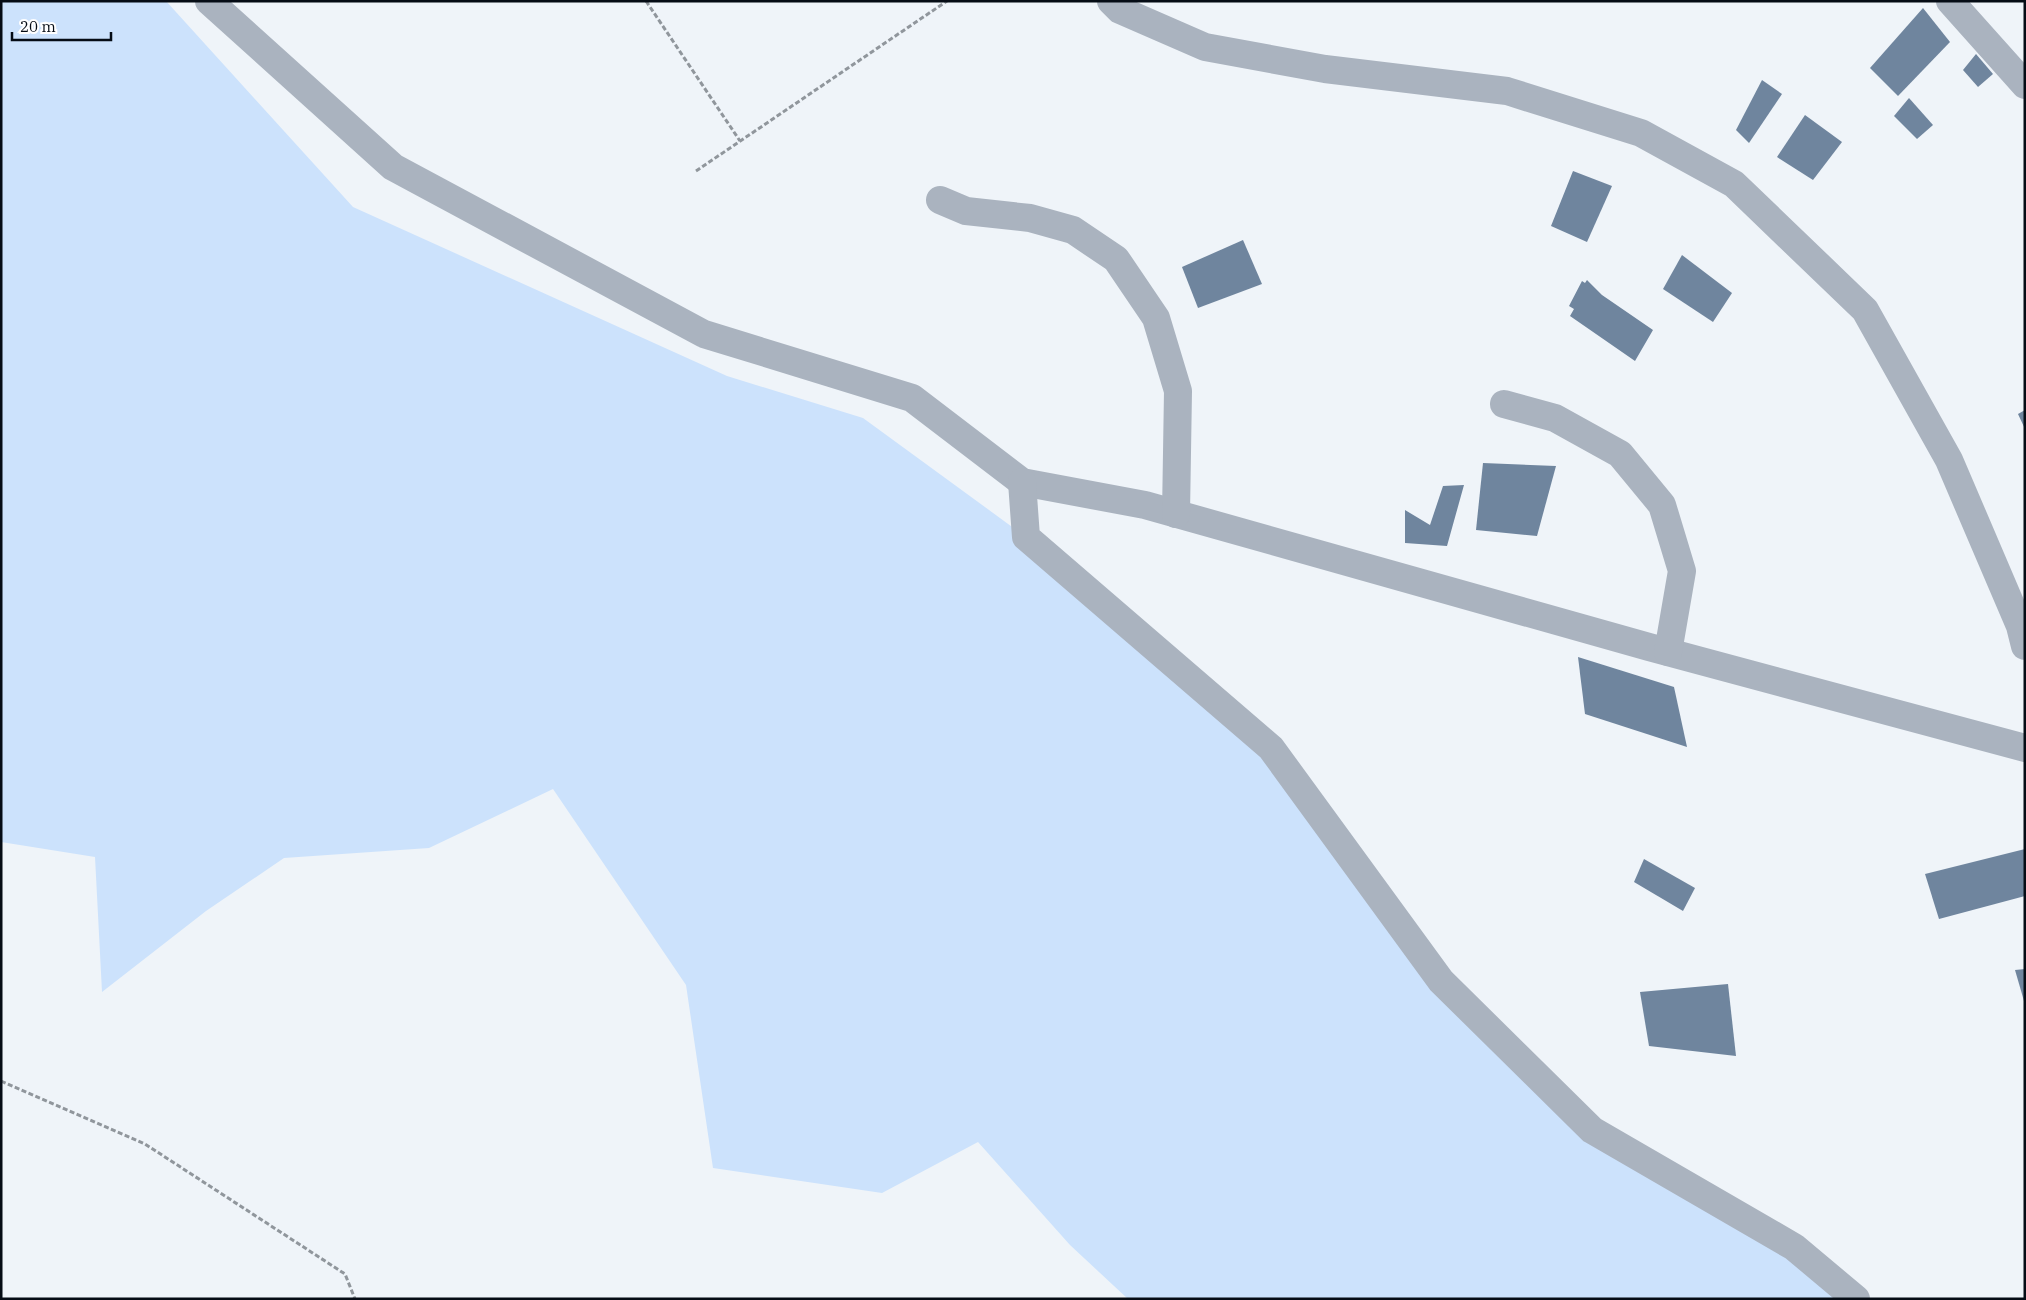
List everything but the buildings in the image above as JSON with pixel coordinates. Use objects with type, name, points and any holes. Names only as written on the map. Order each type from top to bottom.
[{"type":"street","points":[[210,1],[393,167],[704,334],[912,398],[1022,482],[1145,505],[2023,753]]},
{"type":"street","points":[[1111,1],[1120,10],[1205,47],[1325,69],[1507,91],[1641,133],[1734,184],[1865,310],[1949,460],[2020,626],[2025,646]]},
{"type":"street","points":[[1950,1],[2025,85]]},
{"type":"street","points":[[940,200],[966,211],[1030,218],[1073,230],[1116,259],[1156,318],[1178,391],[1176,514]]},
{"type":"street","points":[[1504,404],[1556,418],[1620,454],[1662,505],[1682,571],[1668,652]]},
{"type":"street","points":[[1022,482],[1026,537],[1271,748],[1441,981],[1592,1130],[1794,1247],[1856,1299]]},
{"type":"path","points":[[646,1],[740,141]]},
{"type":"path","points":[[696,171],[947,1]]},
{"type":"path","points":[[1,1081],[145,1144],[345,1274],[355,1299]]},
{"type":"shaded area","points":[[1,1],[166,1],[353,207],[727,376],[863,418],[1026,537],[1271,748],[1441,981],[1592,1130],[1856,1299],[1128,1299],[1070,1245],[978,1142],[882,1193],[713,1168],[686,985],[553,789],[429,848],[284,858],[206,911],[102,992],[95,857],[1,842]]}]
